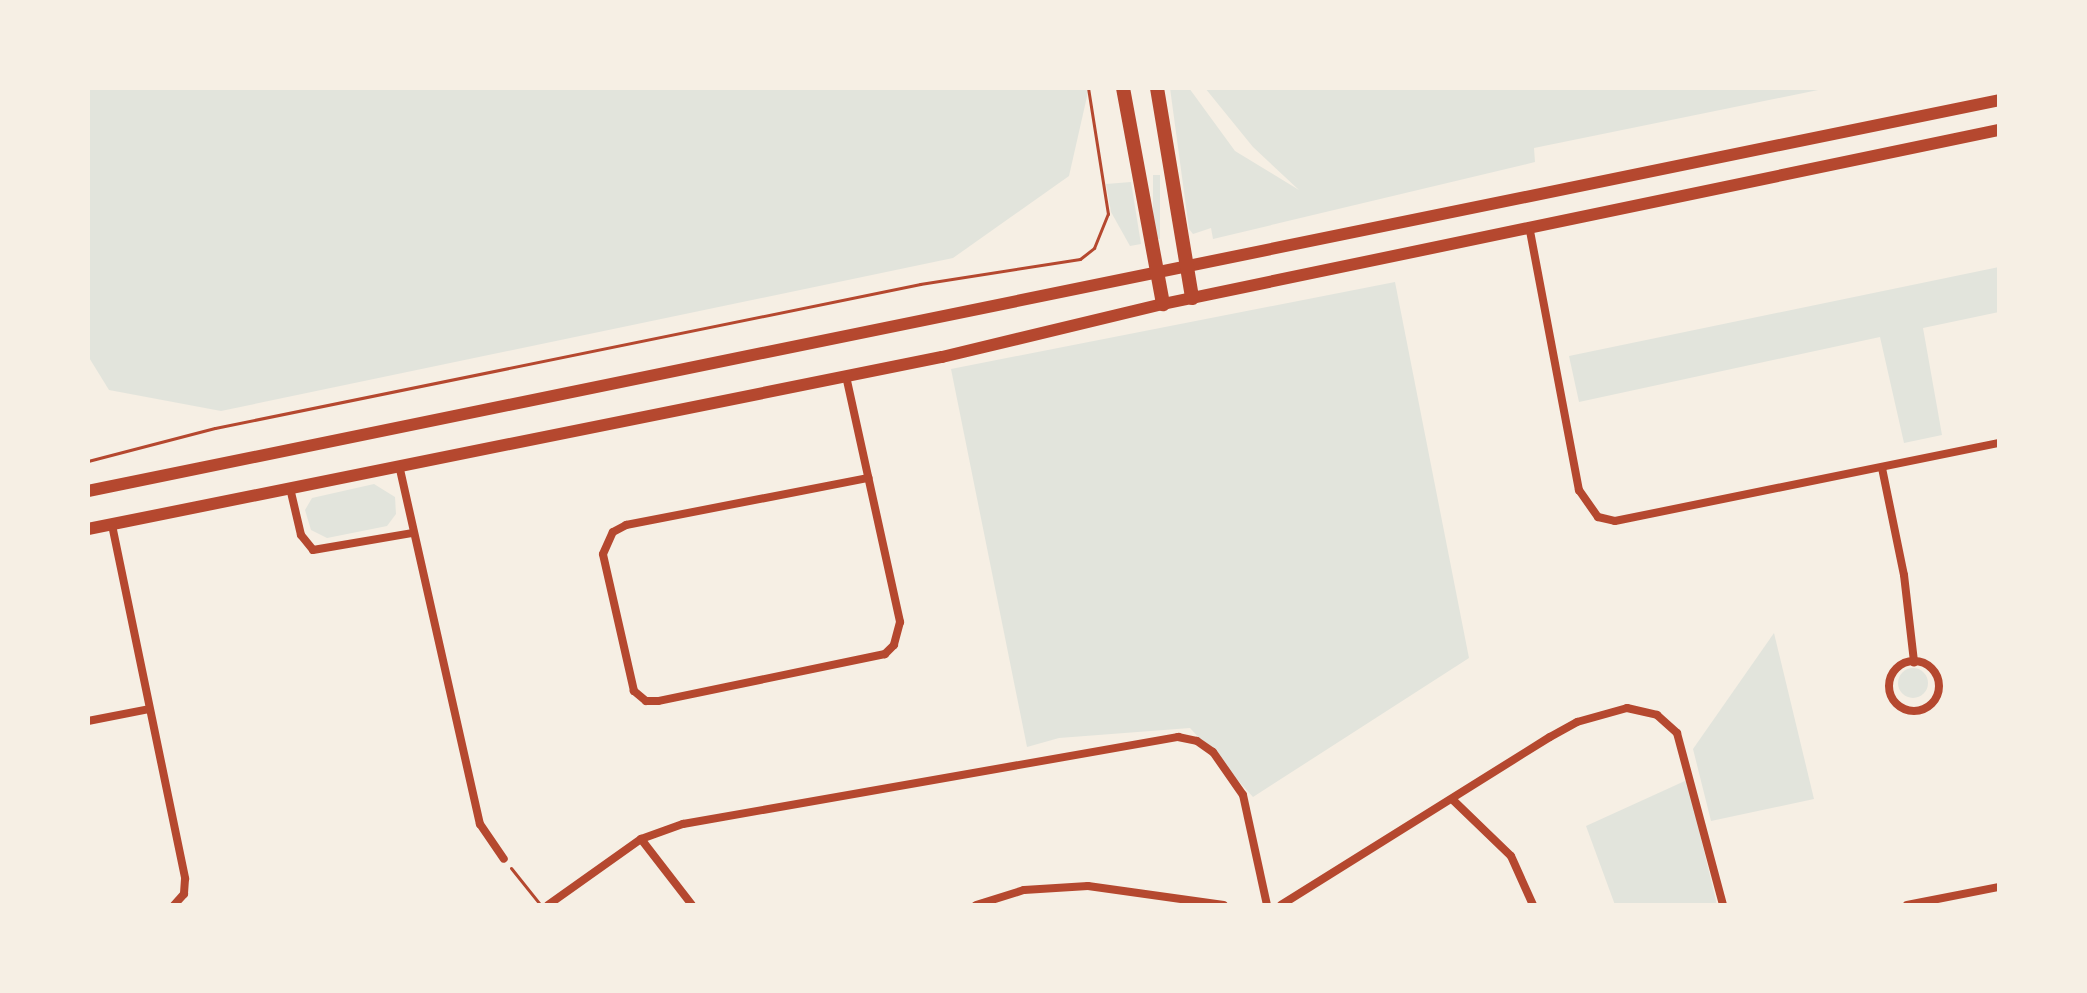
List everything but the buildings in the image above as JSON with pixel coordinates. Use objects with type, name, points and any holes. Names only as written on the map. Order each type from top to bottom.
[{"type":"main road","points":[[1123,88],[1163,304]]},
{"type":"main road","points":[[1157,88],[1192,298]]},
{"type":"street","points":[[88,491],[1999,100]]},
{"type":"street","points":[[88,529],[846,376],[1163,304],[1530,231],[1999,130]]},
{"type":"street","points":[[1530,231],[1579,490],[1598,517],[1615,521],[1999,443]]},
{"type":"street","points":[[846,376],[900,622],[894,645],[885,654],[658,701],[646,701],[634,691],[603,554],[613,532],[626,525],[868,478]]},
{"type":"street","points":[[399,464],[412,533],[480,824],[504,859]]},
{"type":"street","points":[[1882,468],[1904,575],[1914,662]]},
{"type":"street","points":[[290,488],[301,535],[313,550],[412,533]]},
{"type":"street","points":[[112,525],[185,879],[178,902]]},
{"type":"street","points":[[1914,662],[1930,667],[1939,682],[1934,700],[1917,711],[1899,706],[1890,688],[1897,669],[1914,662]]},
{"type":"street","points":[[1281,905],[1454,801],[1577,722],[1627,708],[1657,715],[1677,733],[1689,768],[1723,905]]},
{"type":"street","points":[[88,721],[149,709]]},
{"type":"street","points":[[548,905],[641,839],[683,824],[1178,737],[1213,752],[1243,795],[1267,905]]},
{"type":"street","points":[[1454,801],[1511,856],[1533,905]]},
{"type":"street","points":[[641,839],[692,905]]},
{"type":"street","points":[[976,905],[1024,890],[1088,886],[1224,905]]},
{"type":"street","points":[[1907,905],[1999,887]]},
{"type":"path","points":[[88,461],[215,428],[826,303],[1080,259],[1094,248],[1108,214],[1088,88]]},
{"type":"path","points":[[504,859],[540,905]]},
{"type":"shaded area","points":[[88,88],[1087,88],[1088,92],[1069,176],[953,258],[221,411],[109,390],[88,356]]},
{"type":"shaded area","points":[[1170,88],[1189,88],[1235,151],[1299,190],[1253,147],[1205,88],[1828,88],[1534,148],[1535,162],[1213,239],[1211,228],[1193,234],[1189,229]]},
{"type":"shaded area","points":[[1153,175],[1160,175],[1160,239],[1153,239]]},
{"type":"shaded area","points":[[1131,182],[1141,244],[1130,246],[1111,212],[1106,184]]},
{"type":"shaded area","points":[[1999,267],[1999,312],[1923,328],[1942,435],[1904,443],[1880,337],[1579,402],[1569,356]]},
{"type":"shaded area","points":[[1395,282],[1469,658],[1253,797],[1190,728],[1059,738],[1027,747],[951,369]]},
{"type":"shaded area","points":[[374,484],[395,497],[396,514],[387,526],[327,538],[311,530],[305,510],[312,498]]},
{"type":"shaded area","points":[[1774,633],[1814,799],[1711,821],[1693,749]]},
{"type":"shaded area","points":[[1913,668],[1924,672],[1928,683],[1924,694],[1913,698],[1902,694],[1898,683],[1902,672]]},
{"type":"shaded area","points":[[1687,780],[1717,905],[1615,905],[1586,826]]}]
